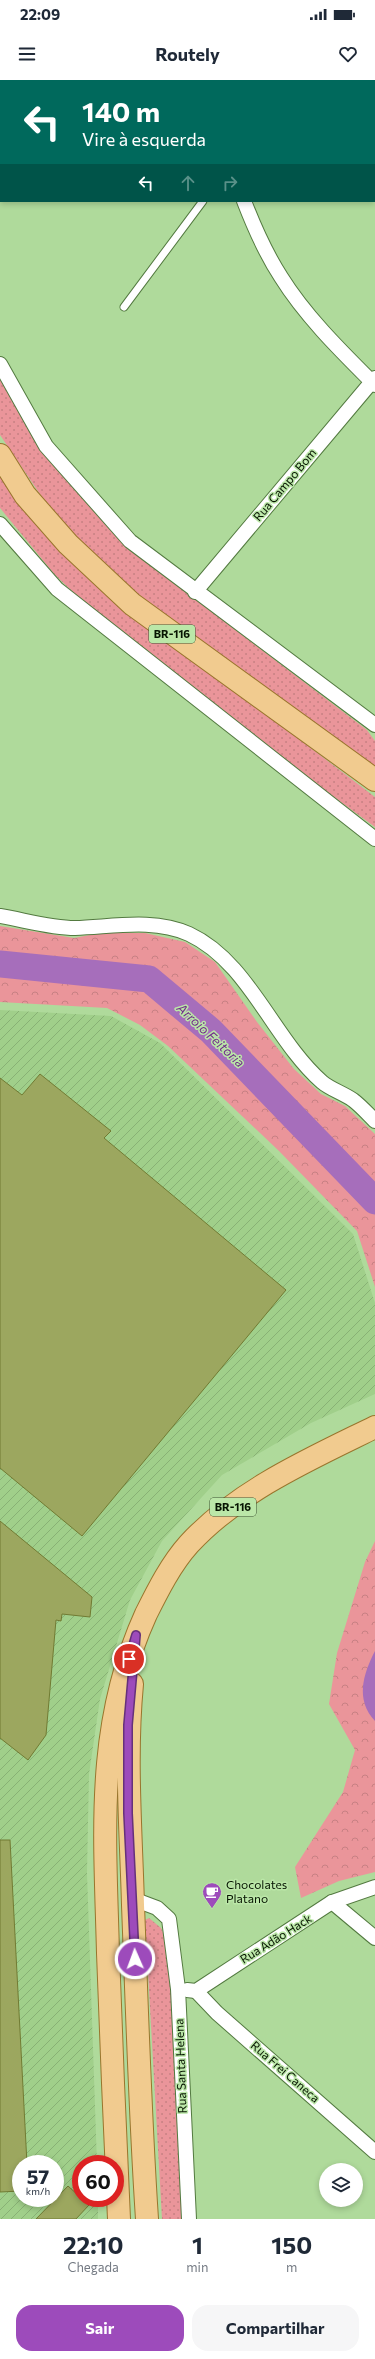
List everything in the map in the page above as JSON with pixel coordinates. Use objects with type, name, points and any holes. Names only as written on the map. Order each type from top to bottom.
[{"type":"main road","name":"BR-116","points":[[0,455],[25,495],[68,544],[132,604],[375,780]]},
{"type":"main road","name":"BR-116","points":[[119,2219],[112,2096],[104,1824],[106,1760],[115,1704],[136,1635],[159,1586],[188,1545],[219,1515],[292,1467],[375,1427]]},
{"type":"main road","name":"BR-116","points":[[136,1635],[128,1725],[128,1813],[133,1899],[140,2111],[147,2219]]},
{"type":"street","points":[[244,202],[254,226],[281,278],[314,321],[374,381]]},
{"type":"street","points":[[0,364],[46,446],[130,541],[195,592],[375,725]]},
{"type":"street","name":"Rua Campo Bom","points":[[195,592],[374,381]]},
{"type":"street","points":[[0,524],[56,589],[375,839]]},
{"type":"street","points":[[0,916],[74,928],[150,925],[189,934],[221,955],[245,983],[270,1020],[293,1050],[322,1082],[353,1100],[375,1121]]},
{"type":"street","name":"Rua Adão Hack","points":[[196,1991],[332,1902],[375,1887]]},
{"type":"street","name":"Rua Santa Helena","points":[[133,1899],[152,1905],[166,1914],[169,1919],[178,1989],[189,2219]]},
{"type":"street","points":[[332,1902],[375,1938]]},
{"type":"street","points":[[178,1989],[196,1991]]},
{"type":"street","name":"Rua Frei Caneca","points":[[196,1991],[217,2013],[375,2152]]},
{"type":"lane","points":[[124,307],[202,202]]},
{"type":"shaded area","points":[[0,1010],[111,1016],[160,1043],[353,1234],[375,1303],[375,1394],[311,1423],[222,1475],[162,1541],[130,1600],[100,1699],[89,1774],[87,1873],[97,2155],[72,2155],[72,2207],[98,2207],[98,2219],[0,2219]]},
{"type":"shaded area","points":[[375,1651],[375,1721],[365,1704],[363,1687],[367,1669]]},
{"type":"green space","points":[[0,377],[43,451],[99,517],[129,549],[367,730],[375,741],[375,773],[134,598],[54,515],[0,435]]},
{"type":"green space","points":[[0,466],[240,694],[375,797],[375,827],[301,773],[97,615],[55,575],[0,508]]},
{"type":"green space","points":[[0,926],[74,938],[100,933],[145,933],[185,942],[215,962],[257,1022],[294,1069],[321,1094],[345,1106],[375,1134],[375,1287],[357,1231],[279,1151],[168,1046],[140,1025],[107,1008],[0,1002]]},
{"type":"green space","points":[[375,1541],[375,1872],[339,1881],[301,1898],[295,1867],[343,1792],[355,1750],[329,1704],[337,1653],[365,1562]]},
{"type":"green space","points":[[149,1918],[161,1928],[166,1939],[173,1995],[183,2219],[162,2219],[145,1920]]},
{"type":"building","points":[[40,1074],[111,1131],[104,1138],[286,1290],[82,1536],[0,1468],[0,1078],[22,1095]]},
{"type":"building","points":[[0,1521],[92,1597],[90,1617],[62,1614],[61,1621],[56,1620],[46,1735],[28,1760],[0,1738]]},
{"type":"building","points":[[0,1840],[10,1840],[27,2155],[12,2155],[12,2191],[0,2192]]},
{"type":"building","points":[[68,2186],[72,2190],[72,2207],[87,2207],[76,2219],[36,2219],[48,2207],[64,2207],[64,2190]]},
{"type":"waterway","name":"Arroio Feitoria","points":[[0,964],[149,979],[211,1031],[375,1201]]},
{"type":"place","name":"Chocolates Platano","points":[[212,1909]]},
{"type":"route","points":[[129,1659],[136,1635],[128,1725],[128,1813],[135,1959]]}]
